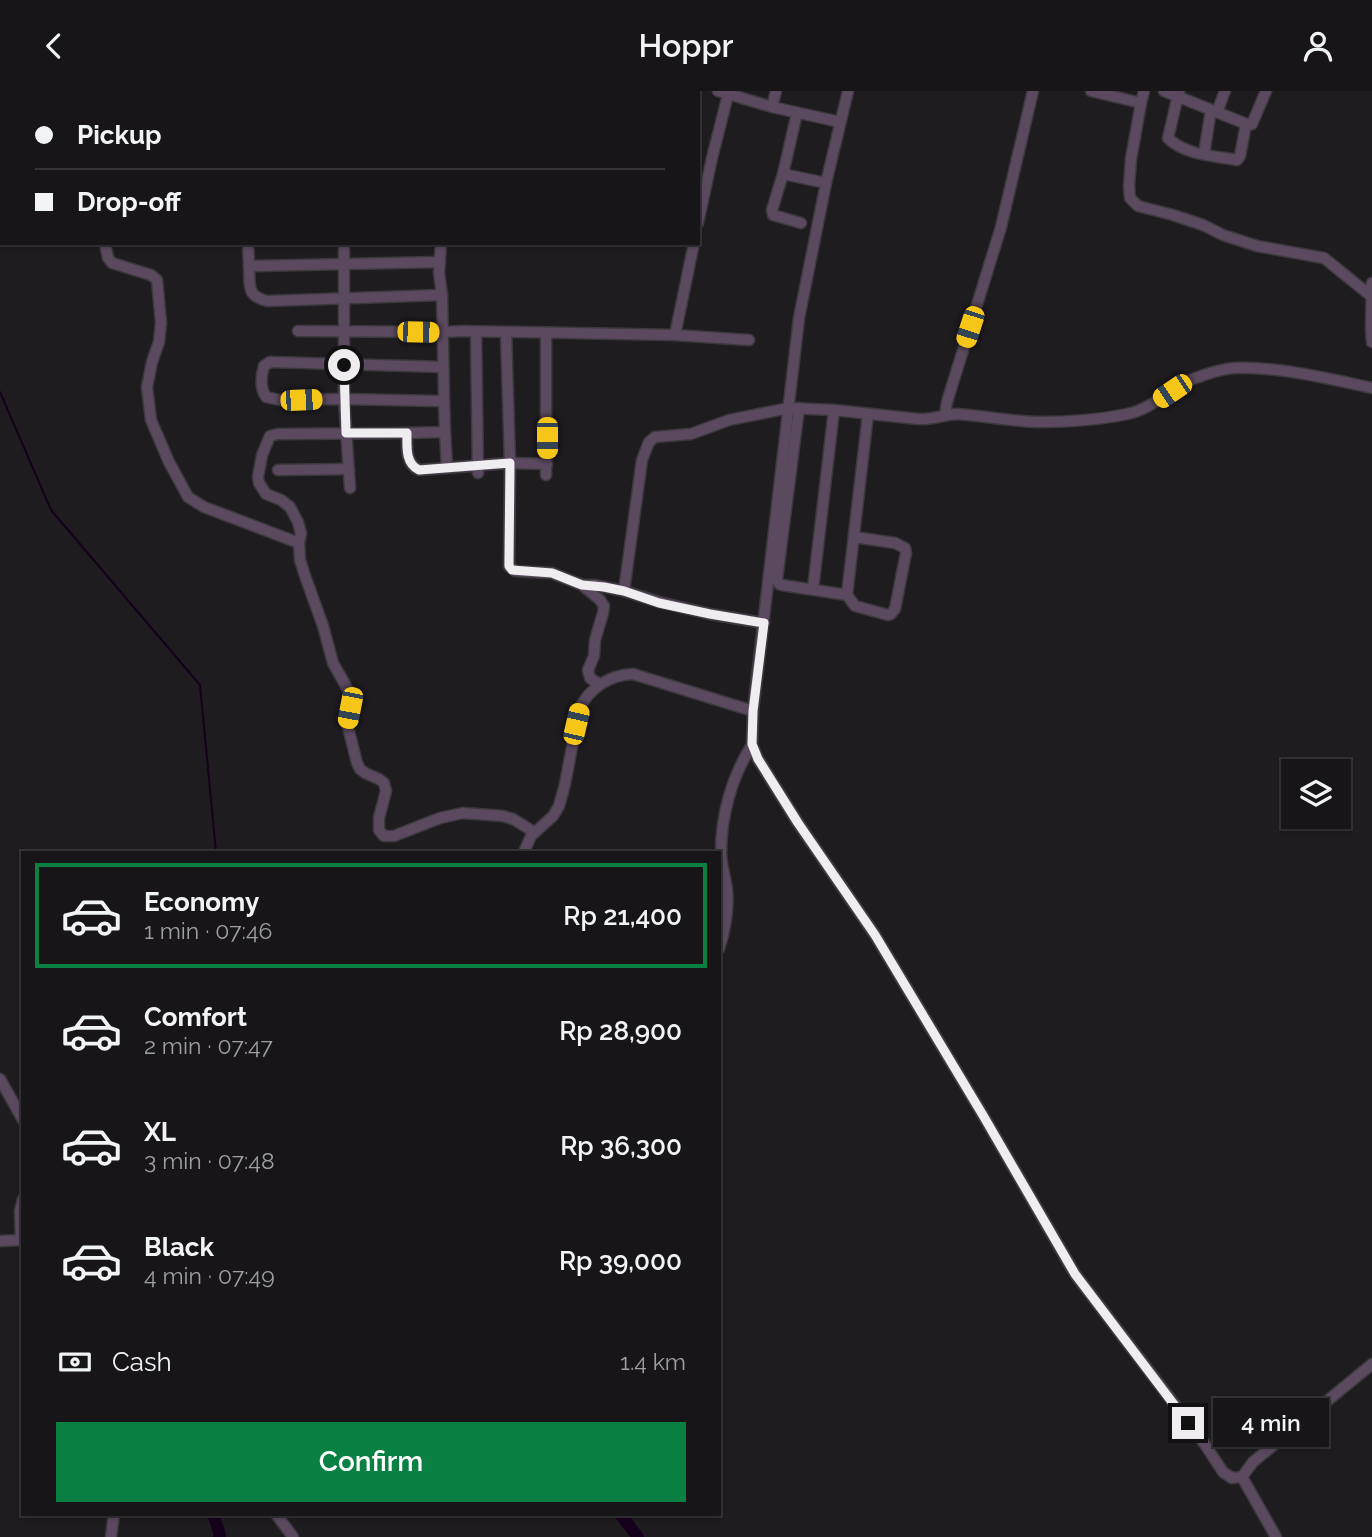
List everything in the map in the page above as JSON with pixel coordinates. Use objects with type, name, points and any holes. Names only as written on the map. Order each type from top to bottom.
[{"type":"street","points":[[772,107],[776,91]]},
{"type":"street","points":[[847,595],[782,585],[777,579],[794,408],[799,318],[848,91]]},
{"type":"street","points":[[945,415],[1001,227],[1033,91]]},
{"type":"street","points":[[1091,91],[1140,103]]},
{"type":"street","points":[[1144,91],[1131,159],[1129,194],[1138,206],[1203,225],[1257,246],[1324,258],[1371,296]]},
{"type":"street","points":[[1164,91],[1178,94],[1252,125],[1266,91]]},
{"type":"street","points":[[1204,154],[1214,111],[1225,91]]},
{"type":"street","points":[[700,214],[725,92],[772,107],[840,122]]},
{"type":"street","points":[[1178,94],[1169,140],[1187,149],[1237,160],[1246,124]]},
{"type":"street","points":[[797,113],[772,212],[778,217],[801,223]]},
{"type":"street","points":[[700,156],[712,158]]},
{"type":"street","points":[[783,174],[826,183]]},
{"type":"street","points":[[105,245],[112,263],[151,275],[157,280],[159,342],[147,387],[151,421],[188,496],[204,507],[299,543]]},
{"type":"street","points":[[248,245],[252,294],[258,299],[267,301],[442,295]]},
{"type":"street","points":[[344,245],[344,398],[350,488]]},
{"type":"street","points":[[441,245],[447,467]]},
{"type":"street","points":[[675,335],[694,245]]},
{"type":"street","points":[[249,266],[440,262]]},
{"type":"street","points":[[1372,283],[1372,342]]},
{"type":"street","points":[[298,331],[675,335],[749,340]]},
{"type":"street","points":[[476,332],[478,469]]},
{"type":"street","points":[[506,332],[510,463],[509,566],[516,571],[552,573],[582,585],[600,600],[604,606],[594,656],[588,670],[590,678],[599,684]]},
{"type":"street","points":[[407,433],[409,459],[412,466],[419,470],[447,467],[478,469],[510,463],[547,469],[546,333]]},
{"type":"street","points":[[443,367],[270,362],[264,366],[262,373],[262,391],[266,397],[280,400],[444,400]]},
{"type":"street","points":[[624,591],[642,460],[649,442],[655,437],[691,434],[729,420],[794,408],[927,419],[957,414],[1047,422],[1073,421],[1128,414],[1143,409],[1192,380],[1234,368],[1306,375],[1372,388]]},
{"type":"street","points":[[794,408],[753,711],[752,744],[758,759],[798,823],[875,935],[1075,1274],[1204,1443],[1223,1472],[1232,1478],[1242,1477],[1263,1453],[1372,1364]]},
{"type":"street","points":[[813,589],[834,410]]},
{"type":"street","points":[[854,537],[899,544],[905,548],[895,609],[891,614],[855,606],[847,595],[868,414]]},
{"type":"street","points":[[445,432],[278,434],[270,436],[257,477],[261,489],[290,507],[298,522],[301,533],[300,560],[333,663],[349,694],[347,723],[356,764],[365,773],[384,783],[386,791],[379,818],[379,830],[384,836],[394,836],[450,814],[463,813],[503,816],[534,832]]},
{"type":"street","points":[[278,470],[349,469]]},
{"type":"street","points":[[582,585],[624,591],[659,603],[764,623]]},
{"type":"street","points":[[524,851],[534,832],[559,806],[579,710],[584,700],[599,684],[633,674],[753,711]]},
{"type":"street","points":[[721,942],[726,926],[727,898],[721,853],[724,820],[739,766],[752,744]]},
{"type":"street","points":[[0,1079],[21,1117]]},
{"type":"street","points":[[0,1241],[21,1240],[21,1207]]},
{"type":"street","points":[[1242,1477],[1276,1537]]},
{"type":"street","points":[[111,1537],[114,1516]]},
{"type":"street","points":[[277,1516],[293,1537]]},
{"type":"waterway","points":[[0,392],[51,510],[200,685],[216,851]]},
{"type":"waterway","points":[[214,1516],[219,1537]]},
{"type":"waterway","points":[[622,1516],[638,1537]]},
{"type":"route","points":[[344,365],[346,433],[407,433],[409,459],[412,466],[419,470],[510,463],[509,566],[512,570],[552,573],[582,585],[624,591],[659,603],[764,623],[753,711],[752,744],[758,759],[798,823],[875,935],[1075,1274],[1188,1423]]}]
